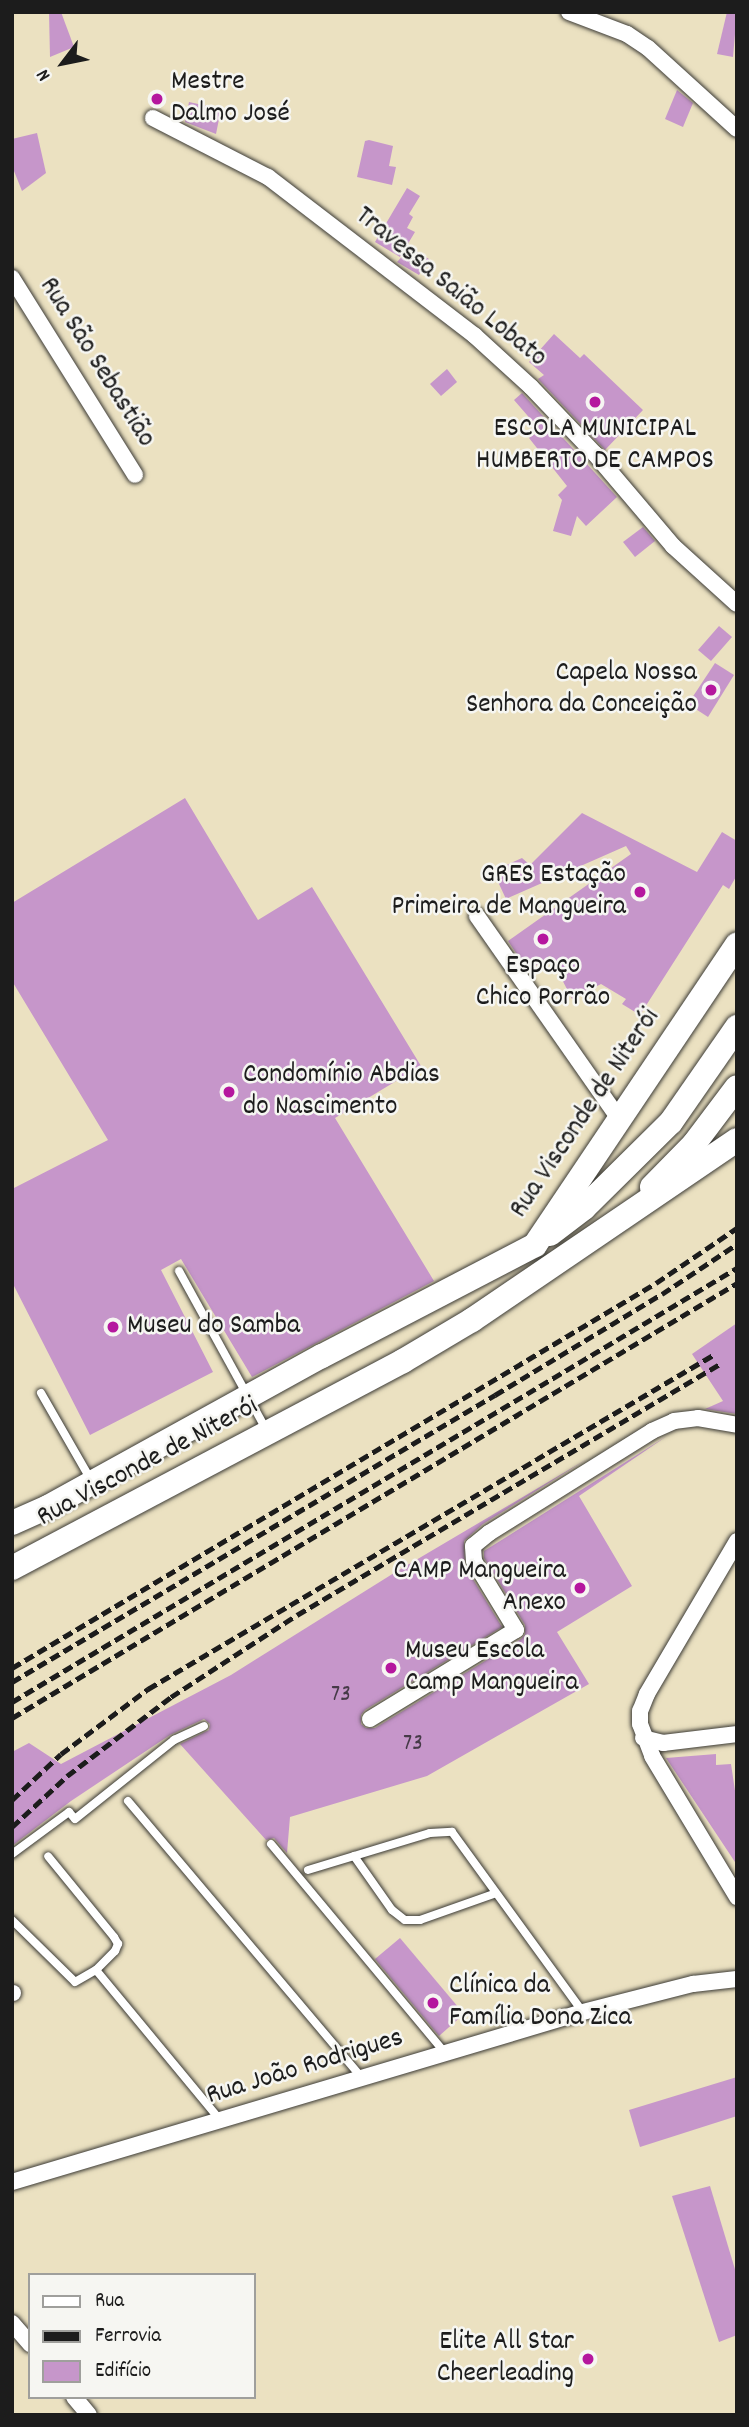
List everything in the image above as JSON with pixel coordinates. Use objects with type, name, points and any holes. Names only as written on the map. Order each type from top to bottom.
[{"type":"main road","name":"Rua Visconde de Niterói","points":[[17,1520],[535,1245],[737,944]]},
{"type":"main road","points":[[535,1245],[584,1208],[671,1122],[737,1027]]},
{"type":"main road","points":[[618,1223],[694,1143],[737,1087]]},
{"type":"main road","name":"Rua Visconde de Niterói","points":[[12,1568],[426,1348],[618,1223],[737,1140]]},
{"type":"main road","points":[[17,1520],[36,1556]]},
{"type":"street","points":[[569,12],[627,34],[649,48],[737,128]]},
{"type":"street","name":"Travessa Saião Lobato","points":[[153,118],[268,177],[474,335],[531,387],[586,445],[673,546],[737,604]]},
{"type":"street","name":"Rua São Sebastião","points":[[12,278],[135,475]]},
{"type":"street","points":[[477,916],[619,1119]]},
{"type":"street","points":[[370,1719],[516,1630],[474,1561],[473,1546],[489,1533],[652,1431],[674,1421],[698,1418],[737,1425]]},
{"type":"street","points":[[737,1541],[647,1694],[640,1711],[643,1738],[737,1897]]},
{"type":"street","points":[[643,1738],[663,1743],[737,1734]]},
{"type":"street","name":"Rua João Rodrigues","points":[[12,2182],[583,2012],[693,1984],[737,1979]]},
{"type":"street","points":[[12,2323],[28,2342]]},
{"type":"street","points":[[76,2399],[89,2415]]},
{"type":"lane","points":[[179,1271],[269,1433]]},
{"type":"lane","points":[[41,1393],[92,1482]]},
{"type":"lane","points":[[12,1854],[69,1812],[75,1819],[174,1740],[204,1726]]},
{"type":"lane","points":[[128,1801],[361,2078]]},
{"type":"lane","points":[[308,1870],[430,1833],[452,1832],[494,1894],[583,2012]]},
{"type":"lane","points":[[271,1844],[445,2053]]},
{"type":"lane","points":[[12,1920],[69,1979],[82,1981],[115,1951],[118,1944],[48,1856]]},
{"type":"lane","points":[[354,1856],[392,1910],[405,1920],[419,1920],[494,1894]]},
{"type":"lane","points":[[96,1970],[220,2120]]},
{"type":"building","points":[[49,12],[61,12],[74,47],[50,57]]},
{"type":"building","points":[[727,12],[737,12],[733,57],[717,54]]},
{"type":"building","points":[[677,90],[693,103],[683,127],[665,119]]},
{"type":"building","points":[[189,102],[221,109],[216,134],[185,122]]},
{"type":"building","points":[[37,133],[46,173],[22,191],[12,166],[12,139]]},
{"type":"building","points":[[365,141],[393,146],[389,166],[396,167],[392,185],[357,177]]},
{"type":"building","points":[[407,188],[420,196],[409,214],[413,217],[407,228],[415,232],[400,257],[375,242]]},
{"type":"building","points":[[410,248],[429,259],[419,275],[397,262]]},
{"type":"building","name":"ESCOLA MUNICIPAL HUMBERTO DE CAMPOS","points":[[554,334],[580,358],[584,354],[643,410],[605,450],[538,379],[544,375],[529,362]]},
{"type":"building","points":[[447,369],[457,382],[441,396],[430,384]]},
{"type":"building","points":[[522,393],[617,497],[586,526],[577,516],[571,536],[553,531],[562,500],[558,495],[567,486],[529,438],[540,430],[514,400]]},
{"type":"building","points":[[643,527],[655,541],[635,557],[623,542]]},
{"type":"building","points":[[719,626],[732,637],[711,661],[698,650]]},
{"type":"building","name":"Capela Nossa Senhora da Conceição","points":[[715,663],[734,675],[708,717],[688,704]]},
{"type":"building","name":"Condomínio Abdias do Nascimento","points":[[185,798],[258,920],[312,887],[421,1066],[335,1118],[434,1281],[252,1377],[181,1259],[161,1270],[213,1372],[90,1435],[12,1282],[12,1189],[108,1140],[12,981],[12,903]]},
{"type":"building","points":[[582,813],[697,872],[722,832],[737,841],[737,875],[729,889],[723,885],[640,1015],[622,1004],[626,999],[601,984],[572,999],[550,956],[528,971],[508,941],[631,854],[626,846],[506,899],[493,871],[522,858],[530,865]]},
{"type":"building","points":[[737,1323],[737,1414],[705,1409],[723,1401],[692,1354]]},
{"type":"building","points":[[667,1436],[579,1496],[632,1586],[557,1632],[589,1684],[427,1776],[290,1817],[287,1853],[274,1838],[266,1840],[180,1744],[209,1730],[210,1724],[204,1719],[170,1735],[71,1801],[12,1846],[12,1752],[29,1743],[61,1764],[231,1675],[394,1573],[587,1459],[483,1524],[464,1541],[465,1566],[502,1627],[365,1710],[361,1715],[361,1724],[366,1728],[375,1728],[521,1639],[525,1634],[525,1625],[484,1558],[484,1551]]},
{"type":"building","points":[[716,1754],[716,1765],[731,1764],[737,1804],[737,1865],[666,1758]]},
{"type":"building","name":"Clínica da Família Dona Zica","points":[[400,1938],[464,2014],[439,2036],[375,1959]]},
{"type":"building","points":[[737,2077],[737,2116],[640,2147],[629,2110]]},
{"type":"building","points":[[710,2186],[737,2276],[737,2335],[719,2342],[672,2196]]},
{"type":"railway","points":[[12,1668],[656,1283],[737,1228]]},
{"type":"railway","points":[[12,1682],[495,1395],[662,1294],[737,1244]]},
{"type":"railway","points":[[12,1702],[737,1268]]},
{"type":"railway","points":[[12,1718],[737,1283]]},
{"type":"railway","points":[[12,1800],[61,1754],[148,1689],[715,1354]]},
{"type":"railway","points":[[12,1827],[67,1776],[171,1697],[297,1615],[720,1364]]},
{"type":"place","name":"Mestre Dalmo José","points":[[157,99]]},
{"type":"place","name":"ESCOLA MUNICIPAL HUMBERTO DE CAMPOS","points":[[595,402]]},
{"type":"place","name":"Capela Nossa Senhora da Conceição","points":[[711,690]]},
{"type":"place","name":"GRES Estação Primeira de Mangueira","points":[[640,892]]},
{"type":"place","name":"Espaço Chico Porrão","points":[[543,939]]},
{"type":"place","name":"Condomínio Abdias do Nascimento","points":[[229,1092]]},
{"type":"place","name":"Museu do Samba","points":[[113,1327]]},
{"type":"place","name":"CAMP Mangueira Anexo","points":[[580,1588]]},
{"type":"place","name":"Museu Escola Camp Mangueira","points":[[391,1668]]},
{"type":"place","name":"Clínica da Família Dona Zica","points":[[433,2003]]},
{"type":"place","name":"Elite All Star Cheerleading","points":[[588,2359]]}]
